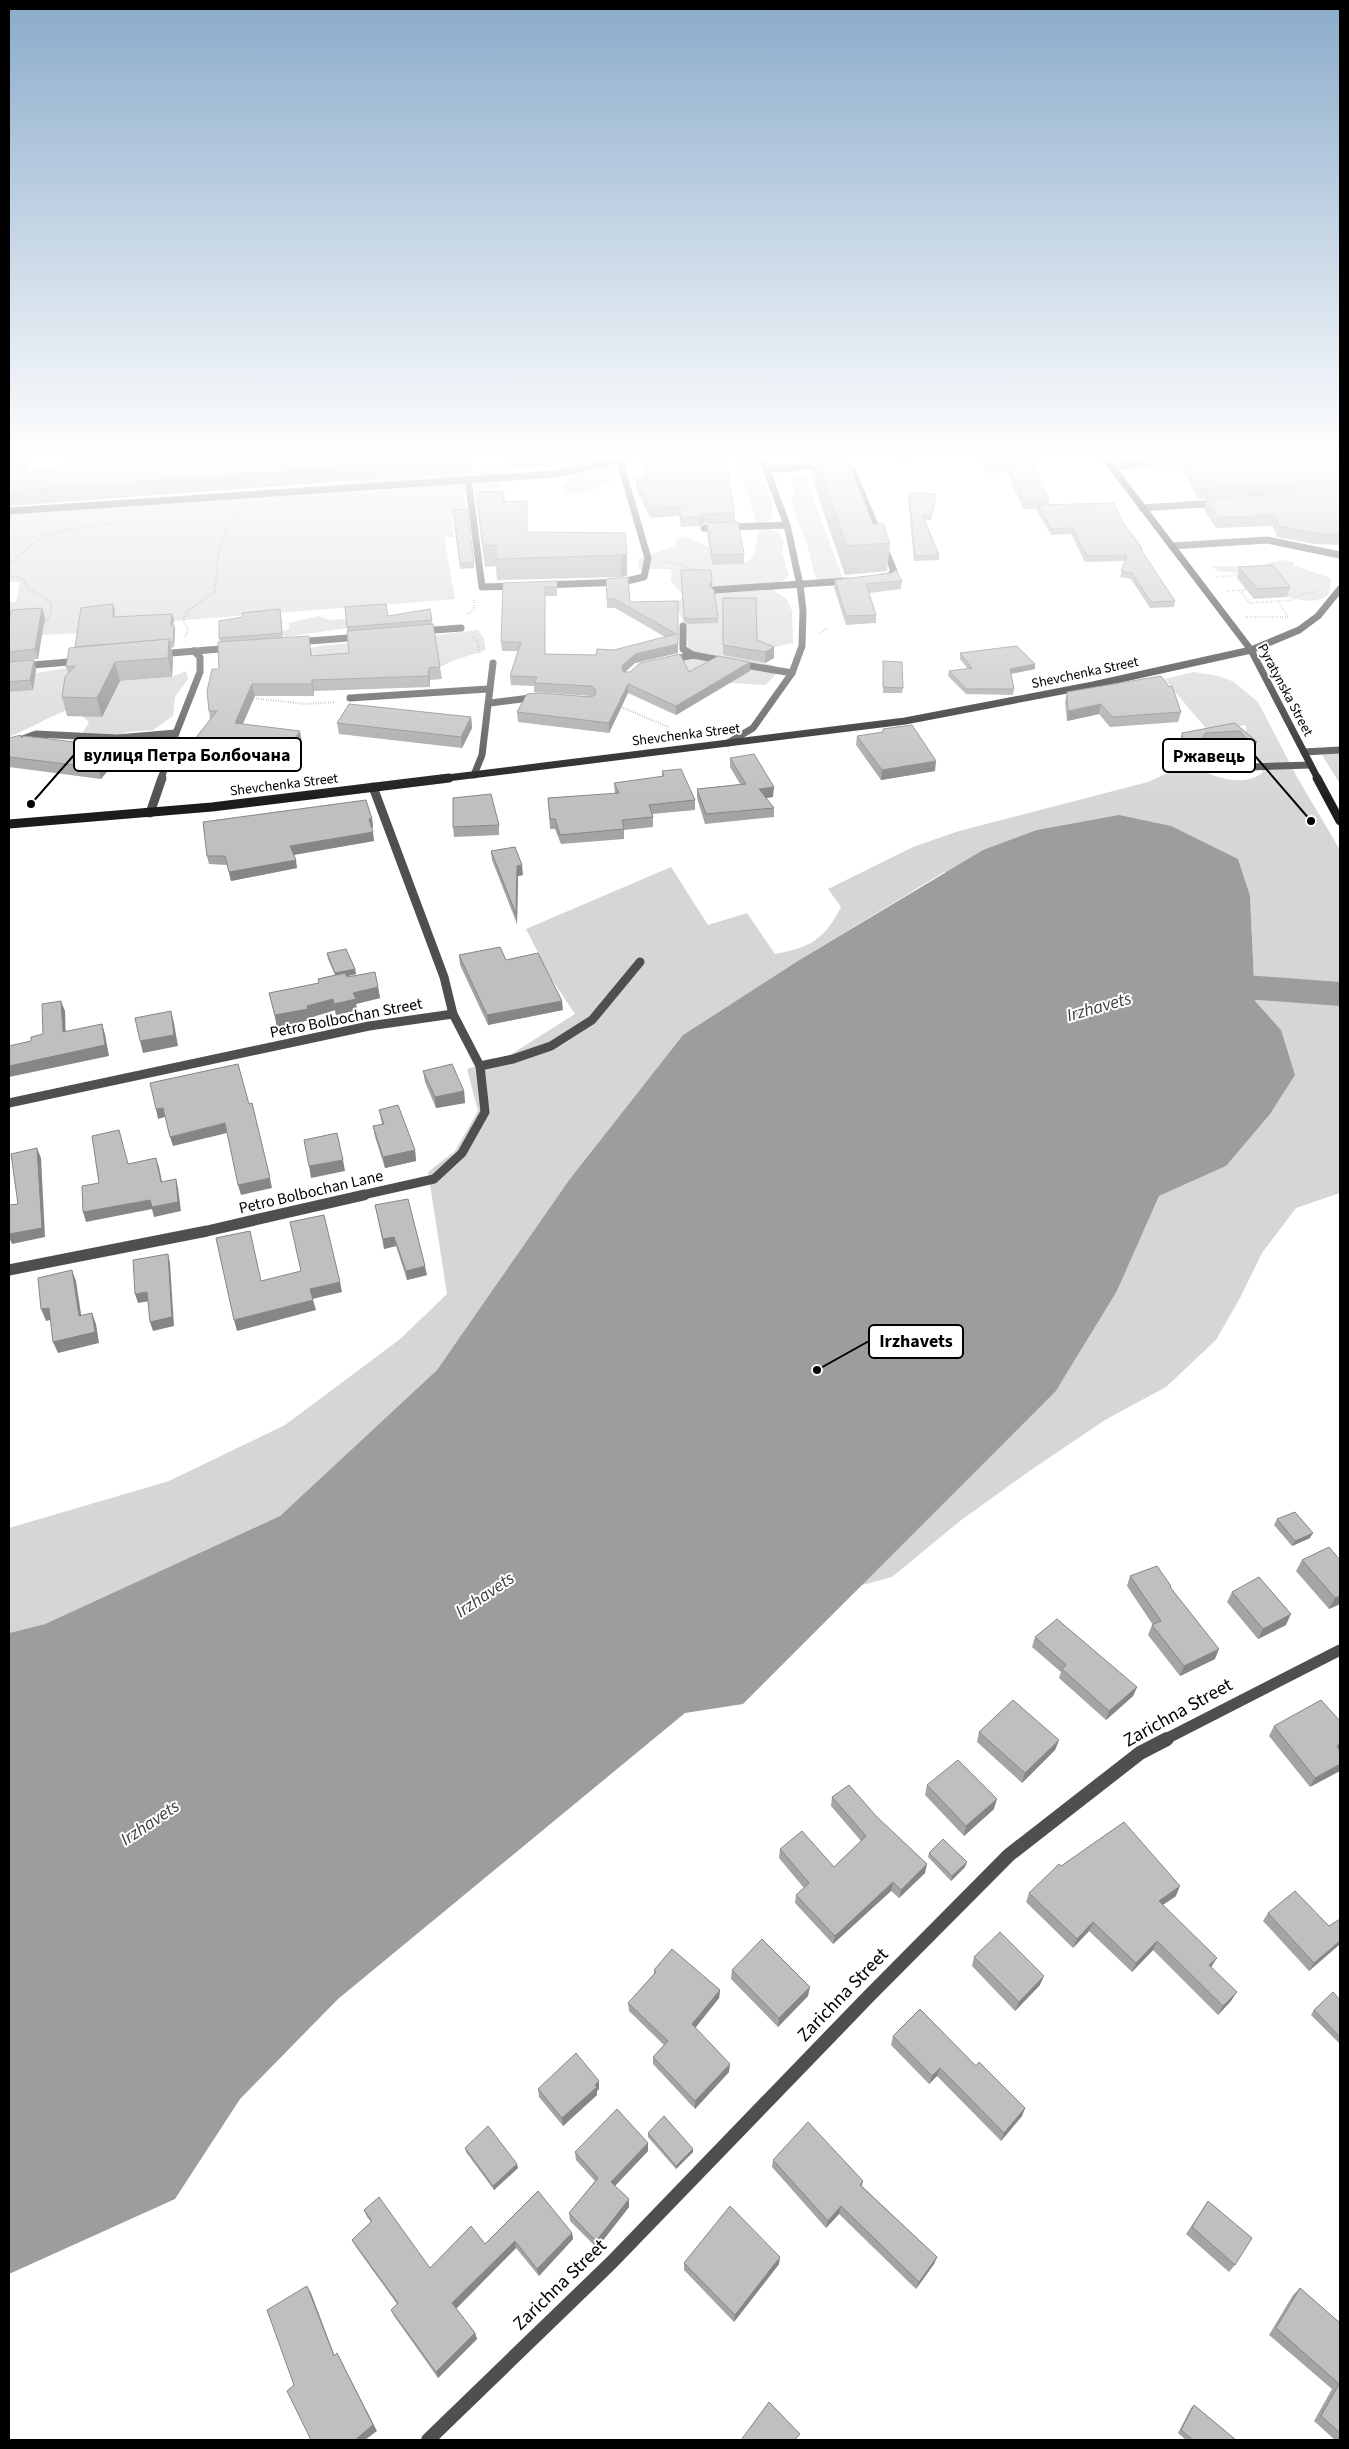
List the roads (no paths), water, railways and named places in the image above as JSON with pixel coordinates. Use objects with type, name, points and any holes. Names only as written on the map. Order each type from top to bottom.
[{"type":"street","points":[[480,572],[482,587],[520,586]]},
{"type":"street","points":[[539,585],[622,582],[644,577],[645,572]]},
{"type":"street","points":[[728,743],[753,728],[792,672],[802,646],[803,611],[797,572]]},
{"type":"street","points":[[878,578],[890,576],[893,572]]},
{"type":"street","name":"Pyratynska Street","points":[[1193,572],[1251,650],[1340,821]]},
{"type":"street","points":[[714,590],[859,580]]},
{"type":"street","name":"Shevchenka Street","points":[[9,824],[150,813],[905,721],[1093,685],[1251,650],[1299,630],[1318,616],[1340,589]]},
{"type":"street","points":[[683,626],[683,649],[693,655],[792,672]]},
{"type":"street","points":[[411,632],[461,628]]},
{"type":"street","points":[[283,643],[372,636]]},
{"type":"street","points":[[152,655],[243,647]]},
{"type":"street","points":[[150,813],[176,733],[200,672],[200,657],[194,651]]},
{"type":"street","points":[[665,661],[693,655]]},
{"type":"street","points":[[9,667],[86,660]]},
{"type":"street","points":[[474,775],[482,755],[490,703],[488,689],[492,662]]},
{"type":"street","points":[[350,698],[488,689]]},
{"type":"street","points":[[490,703],[548,698]]},
{"type":"street","points":[[9,744],[36,734],[117,738],[176,733]]},
{"type":"street","points":[[1214,746],[1237,745],[1249,767],[1310,765]]},
{"type":"street","points":[[1304,752],[1340,750]]},
{"type":"street","points":[[373,787],[444,977],[453,1014]]},
{"type":"street","points":[[480,1066],[513,1059],[551,1046],[592,1020],[640,962]]},
{"type":"street","name":"Petro Bolbochan Lane","points":[[9,1270],[207,1231],[434,1178],[462,1153],[485,1112],[480,1066],[453,1014]]},
{"type":"street","name":"Petro Bolbochan Street","points":[[9,1102],[369,1026],[453,1014]]},
{"type":"street","name":"Zarichna Street","points":[[428,2440],[612,2262],[869,1996],[1009,1855],[1140,1753],[1340,1650]]},
{"type":"water","points":[[1119,815],[1171,826],[1238,859],[1250,896],[1255,1001],[1281,1030],[1295,1075],[1270,1114],[1226,1166],[1159,1196],[1117,1291],[1056,1391],[743,1704],[685,1713],[338,1999],[240,2099],[175,2199],[9,2274],[9,1633],[45,1624],[280,1516],[437,1370],[569,1180],[683,1035],[801,959],[983,850],[1037,830]]},
{"type":"waterway","name":"Irzhavets","points":[[1193,983],[1340,994]]},
{"type":"place","name":"вулиця Петра Болбочана","points":[[31,804]]},
{"type":"place","name":"Ржавець","points":[[1311,821]]},
{"type":"place","name":"Irzhavets","points":[[817,1370]]}]
